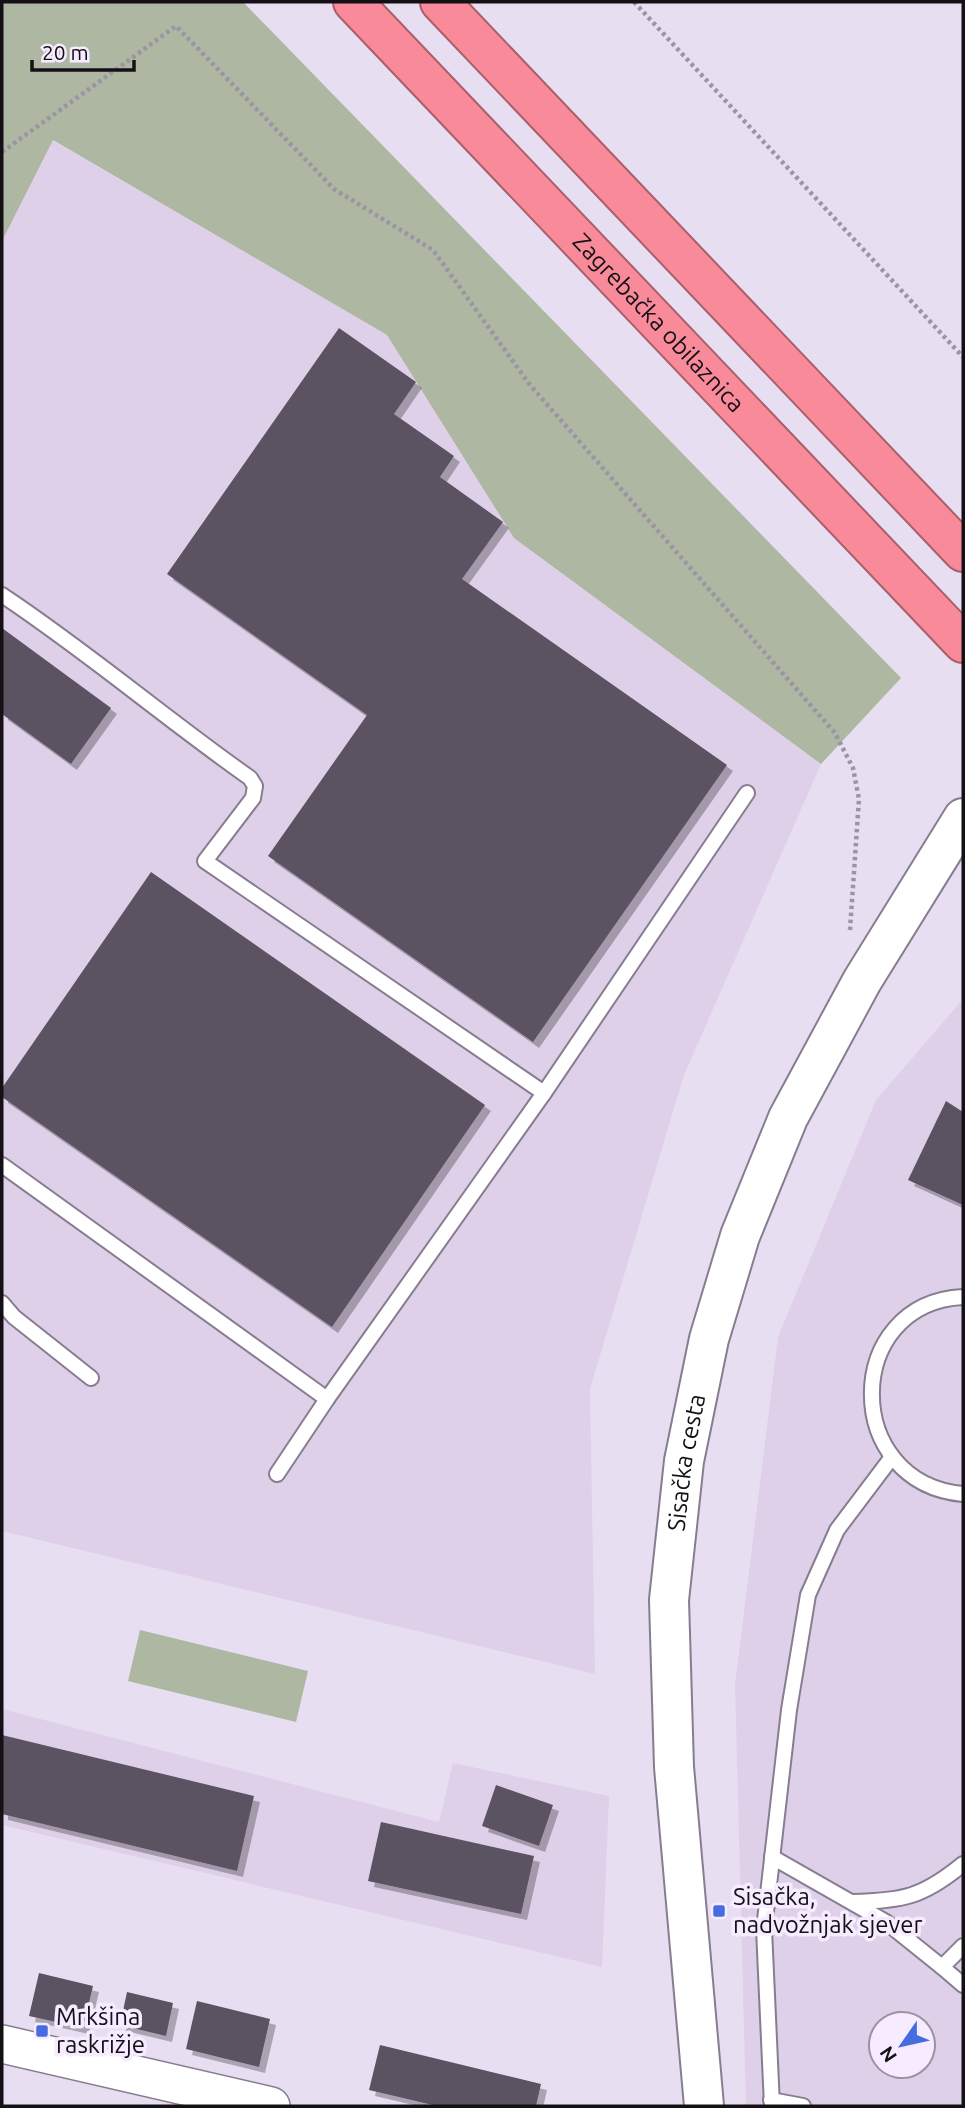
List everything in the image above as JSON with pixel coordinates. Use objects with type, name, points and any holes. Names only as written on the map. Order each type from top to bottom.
[{"type":"highway","name":"Zagrebačka obilaznica","points":[[353,2],[963,643]]},
{"type":"highway","points":[[440,2],[963,552]]},
{"type":"main road","name":"Sisačka cesta","points":[[704,2106],[674,1767],[669,1601],[684,1461],[713,1326],[740,1236],[783,1129],[818,1058],[862,981],[963,818]]},
{"type":"street","points":[[2,2045],[271,2106]]},
{"type":"lane","points":[[2,596],[53,629],[180,729],[250,778],[255,786],[253,798],[205,861],[544,1093]]},
{"type":"lane","points":[[277,1475],[327,1399],[544,1093],[747,793]]},
{"type":"lane","points":[[2,1165],[327,1399]]},
{"type":"lane","points":[[963,1297],[949,1297],[917,1310],[892,1332],[876,1362],[870,1395],[876,1428],[892,1457],[916,1479],[946,1492],[963,1494]]},
{"type":"lane","points":[[2,1303],[14,1317],[91,1378]]},
{"type":"lane","points":[[803,2106],[771,2103],[764,1929],[789,1710],[807,1595],[837,1530],[892,1457]]},
{"type":"lane","points":[[772,1857],[886,1922],[963,1985]]},
{"type":"lane","points":[[851,1902],[893,1901],[915,1896],[963,1864]]},
{"type":"lane","points":[[942,1967],[963,1945]]},
{"type":"path","points":[[634,2],[963,357]]},
{"type":"path","points":[[2,152],[176,26],[334,189],[433,250],[530,385],[835,733],[853,768],[859,799],[850,933]]},
{"type":"shaded area","points":[[52,140],[387,335],[514,538],[821,764],[684,1075],[590,1389],[595,1674],[2,1531],[2,241]]},
{"type":"shaded area","points":[[963,999],[963,2106],[746,2106],[735,1685],[778,1337],[876,1100]]},
{"type":"shaded area","points":[[2,1709],[439,1822],[453,1763],[609,1796],[602,1967],[2,1825]]},
{"type":"green space","points":[[2,2],[243,2],[901,678],[821,764],[514,538],[387,335],[53,140],[2,241]]},
{"type":"green space","points":[[140,1630],[308,1671],[296,1722],[128,1681]]},
{"type":"building","points":[[339,328],[416,382],[394,414],[454,456],[440,477],[503,522],[462,579],[727,765],[533,1042],[268,856],[367,715],[167,574]]},
{"type":"building","points":[[2,628],[111,708],[71,764],[2,714]]},
{"type":"building","points":[[151,872],[485,1105],[332,1327],[2,1097],[2,1088]]},
{"type":"building","points":[[946,1101],[963,1112],[963,1205],[908,1180]]},
{"type":"building","points":[[2,1735],[254,1796],[237,1871],[2,1814]]},
{"type":"building","points":[[496,1785],[553,1805],[539,1846],[482,1826]]},
{"type":"building","points":[[381,1822],[534,1856],[521,1914],[368,1881]]},
{"type":"building","points":[[39,1973],[93,1986],[83,2028],[29,2016]]},
{"type":"building","points":[[127,1992],[173,2003],[166,2036],[120,2025]]},
{"type":"building","points":[[197,2001],[270,2019],[259,2067],[186,2049]]},
{"type":"building","points":[[380,2045],[541,2084],[536,2106],[437,2106],[369,2090]]},
{"type":"place","name":"Sisačka, nadvožnjak sjever","points":[[719,1911]]},
{"type":"place","name":"Mrkšina raskrižje","points":[[42,2031]]}]
